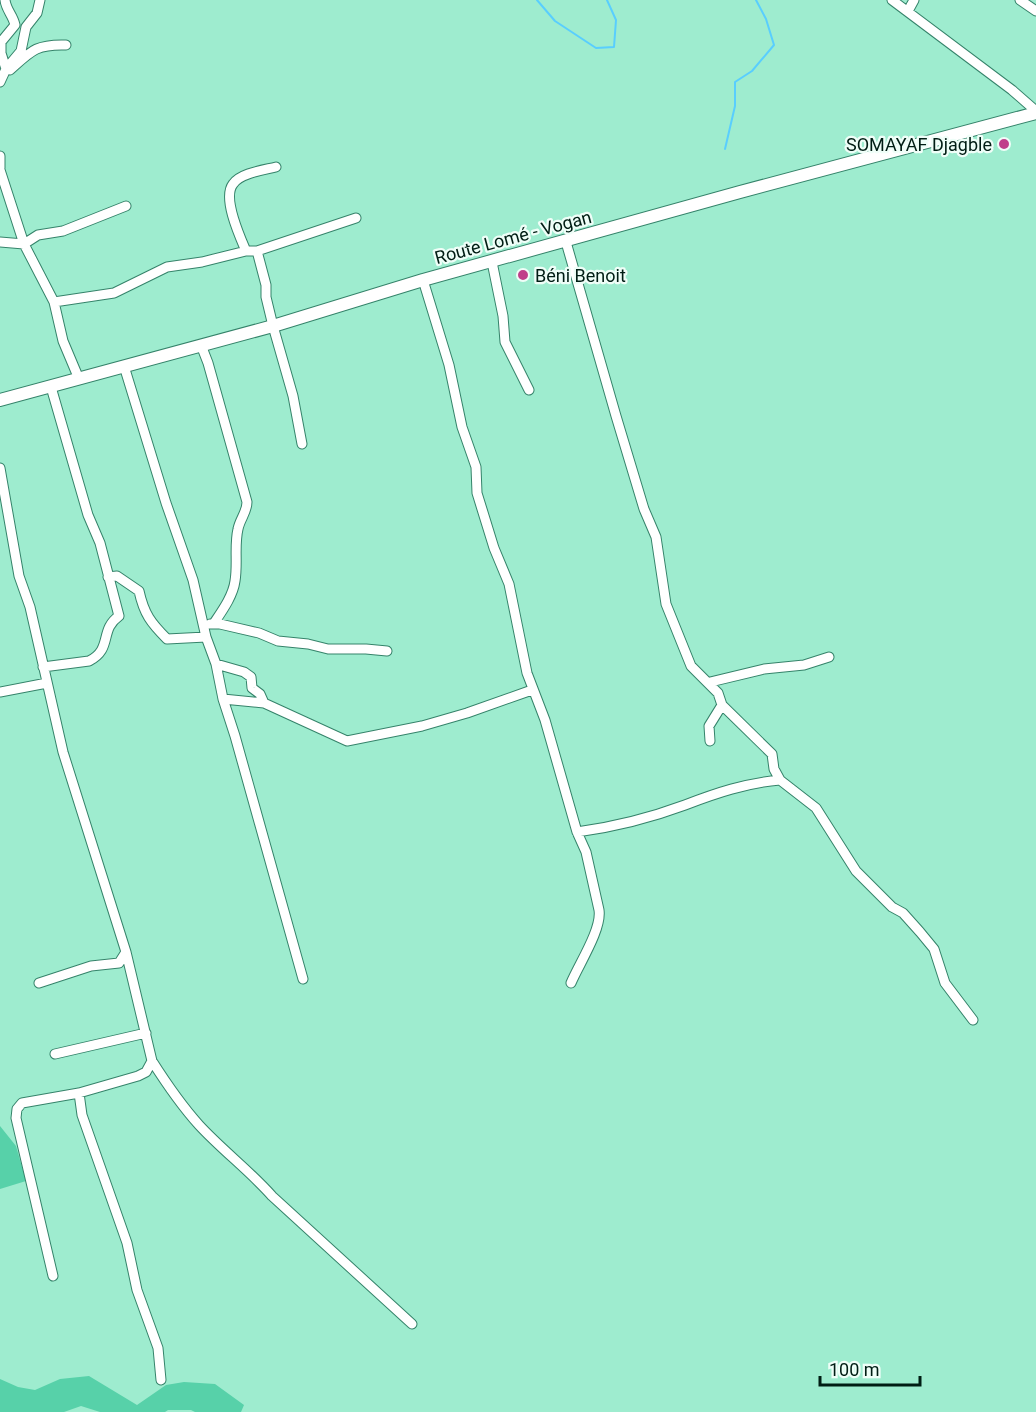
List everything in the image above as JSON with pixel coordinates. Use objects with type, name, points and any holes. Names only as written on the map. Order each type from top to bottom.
[{"type":"main road","name":"Route Lomé - Vogan","points":[[0,400],[273,326],[423,280],[1036,112]]},
{"type":"street","points":[[6,0],[6,8],[13,17],[15,25],[2,42],[6,69]]},
{"type":"street","points":[[0,82],[6,69],[21,51],[26,27],[37,13],[40,0]]},
{"type":"street","points":[[892,0],[1036,112]]},
{"type":"street","points":[[908,11],[914,0]]},
{"type":"street","points":[[1020,0],[1036,11]]},
{"type":"street","points":[[6,69],[10,70],[37,47],[52,44],[66,45]]},
{"type":"street","points":[[0,156],[0,169],[24,244],[54,302],[63,341],[79,379]]},
{"type":"street","points":[[246,251],[233,219],[231,188],[233,183],[244,176],[276,167]]},
{"type":"street","points":[[0,242],[24,244],[38,235],[63,231],[126,206]]},
{"type":"street","points":[[54,302],[114,292],[167,267],[202,262],[246,251],[257,251],[356,218]]},
{"type":"street","points":[[566,242],[644,509],[656,537],[666,603],[691,666],[710,682],[718,693],[722,705],[772,754],[774,769],[780,780],[816,808],[856,871],[892,907],[903,913],[920,932],[933,949],[945,983],[974,1020]]},
{"type":"street","points":[[257,251],[273,326],[293,396],[302,444]]},
{"type":"street","points":[[492,262],[503,316],[505,342],[529,390]]},
{"type":"street","points":[[423,280],[449,365],[462,427],[476,467],[477,493],[494,548],[509,584],[527,673],[545,720],[577,832],[586,852],[600,914],[595,933],[572,983]]},
{"type":"street","points":[[201,345],[248,502],[248,508],[239,525],[236,537],[235,583],[228,599],[209,624],[206,637],[216,664],[222,699],[235,736],[303,979]]},
{"type":"street","points":[[124,366],[166,503],[209,624]]},
{"type":"street","points":[[43,667],[89,661],[101,654],[107,630],[119,616],[100,543],[88,515],[51,387]]},
{"type":"street","points":[[0,468],[19,576],[30,607],[63,752],[126,952],[152,1061],[199,1124],[254,1175],[272,1196],[412,1324]]},
{"type":"street","points":[[108,576],[117,576],[139,591],[150,622],[167,639],[206,637]]},
{"type":"street","points":[[209,624],[259,633],[278,641],[328,649],[387,651]]},
{"type":"street","points":[[710,682],[764,669],[804,665],[829,657]]},
{"type":"street","points":[[216,664],[244,672],[250,677],[252,688],[260,694],[264,703]]},
{"type":"street","points":[[0,692],[47,683]]},
{"type":"street","points":[[222,699],[264,703],[347,741],[433,723],[532,690]]},
{"type":"street","points":[[710,741],[709,726],[722,705]]},
{"type":"street","points":[[577,832],[630,823],[734,788],[780,780]]},
{"type":"street","points":[[39,983],[91,966],[119,963],[126,952]]},
{"type":"street","points":[[55,1054],[146,1033]]},
{"type":"street","points":[[53,1276],[16,1118],[17,1109],[22,1103],[79,1093],[138,1076],[146,1072],[152,1061]]},
{"type":"street","points":[[79,1093],[82,1116],[127,1243],[137,1290],[158,1348],[161,1380]]},
{"type":"green space","points":[[0,1126],[16,1146],[26,1181],[0,1189]]},
{"type":"green space","points":[[89,1376],[137,1405],[166,1385],[184,1382],[215,1384],[244,1405],[241,1412],[168,1410],[165,1412],[100,1412],[81,1406],[64,1412],[0,1412],[0,1379],[18,1387],[35,1390],[60,1379]]},
{"type":"waterway","points":[[537,0],[555,21],[596,48],[614,47],[616,20],[607,0]]},
{"type":"waterway","points":[[725,149],[735,106],[735,82],[752,71],[774,45],[766,19],[756,0]]},
{"type":"place","name":"SOMAYAF Djagble","points":[[1004,144]]},
{"type":"place","name":"Béni Benoit","points":[[523,275]]}]
